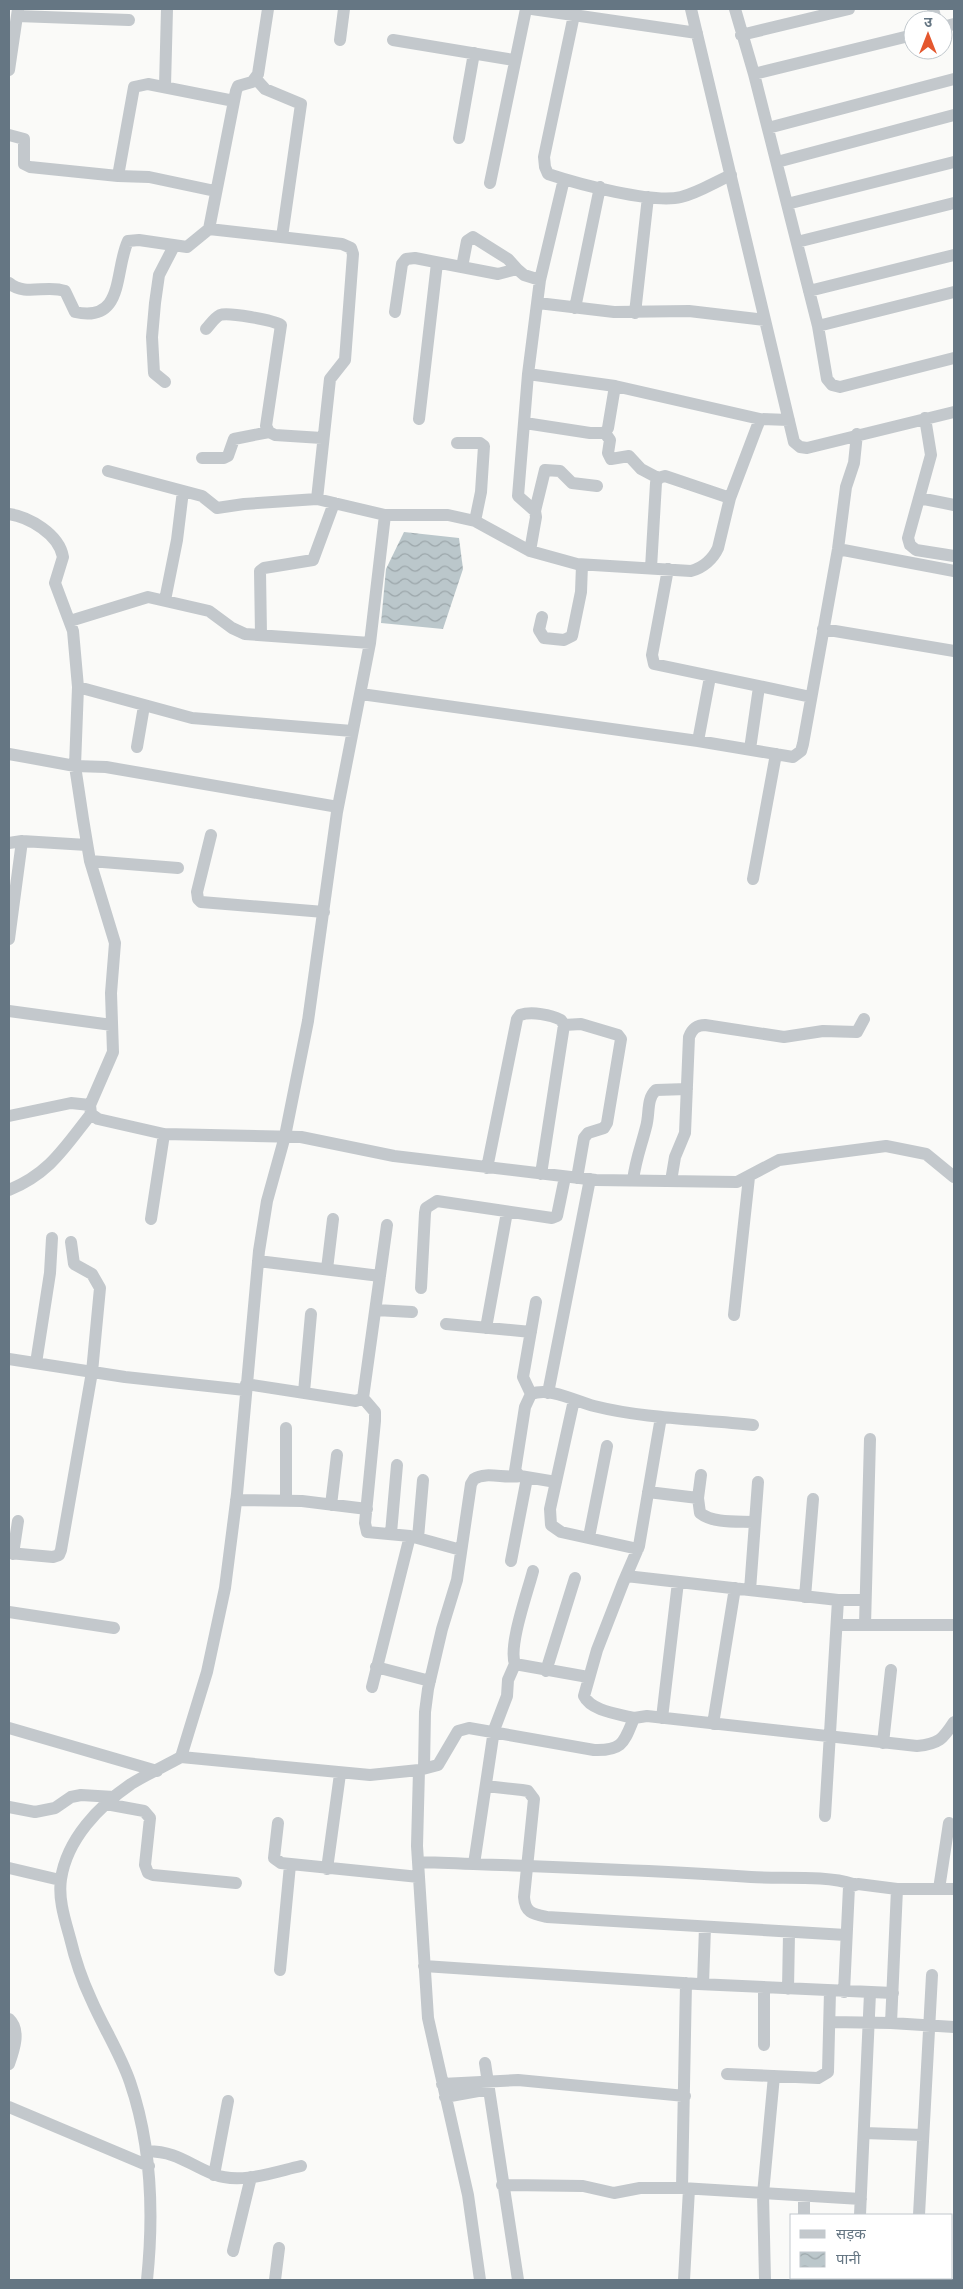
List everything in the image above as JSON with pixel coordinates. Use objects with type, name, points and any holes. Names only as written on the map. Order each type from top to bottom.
[{"type":"street","points":[[164,86],[167,9]]},
{"type":"street","points":[[256,79],[268,9]]},
{"type":"street","points":[[340,40],[344,9]]},
{"type":"street","points":[[490,183],[526,9]]},
{"type":"street","points":[[532,9],[697,33]]},
{"type":"street","points":[[691,9],[794,442],[800,447],[807,448],[857,434],[954,412]]},
{"type":"street","points":[[735,9],[741,35],[754,74],[818,326],[824,369],[832,385],[849,385],[954,358]]},
{"type":"street","points":[[741,35],[849,9]]},
{"type":"street","points":[[9,70],[17,12],[129,20]]},
{"type":"street","points":[[574,15],[544,157],[548,174],[648,197],[682,197],[731,175]]},
{"type":"street","points":[[754,74],[903,37]]},
{"type":"street","points":[[393,40],[514,60]]},
{"type":"street","points":[[459,138],[474,53]]},
{"type":"street","points":[[768,128],[954,78]]},
{"type":"street","points":[[209,230],[215,191],[238,86],[256,79]]},
{"type":"street","points":[[256,79],[266,89],[302,104],[282,237]]},
{"type":"street","points":[[118,176],[134,87],[148,84],[164,86],[234,101]]},
{"type":"street","points":[[777,162],[954,115]]},
{"type":"street","points":[[9,135],[24,139],[24,164],[30,167],[118,176],[149,177],[215,191]]},
{"type":"street","points":[[787,204],[954,162]]},
{"type":"street","points":[[530,551],[536,517],[534,511],[518,496],[528,374],[540,280],[564,179]]},
{"type":"street","points":[[575,308],[600,186]]},
{"type":"street","points":[[636,313],[648,197]]},
{"type":"street","points":[[797,242],[954,203]]},
{"type":"street","points":[[9,283],[15,288],[26,291],[60,289],[66,291],[75,312],[99,312],[106,310],[112,301],[128,240],[187,247],[209,230],[347,245],[353,254],[345,360],[330,379],[322,438],[317,499]]},
{"type":"street","points":[[462,267],[467,241],[473,237],[508,259],[524,275],[540,280]]},
{"type":"street","points":[[165,382],[154,373],[152,337],[160,275],[174,246]]},
{"type":"street","points":[[809,291],[954,255]]},
{"type":"street","points":[[395,312],[402,264],[406,259],[415,258],[498,274],[517,269]]},
{"type":"street","points":[[419,419],[437,263]]},
{"type":"street","points":[[818,326],[954,292]]},
{"type":"street","points":[[538,303],[636,313],[689,311],[766,320]]},
{"type":"street","points":[[206,329],[216,318],[225,314],[272,321],[281,325],[266,418],[269,432]]},
{"type":"street","points":[[528,374],[615,386],[760,419],[789,420]]},
{"type":"street","points":[[605,433],[608,428],[615,386]]},
{"type":"street","points":[[925,418],[931,455],[908,538],[910,546],[916,550],[954,556]]},
{"type":"street","points":[[108,471],[202,496],[217,508],[252,503],[317,499],[386,515],[448,515],[475,521],[530,551],[582,565],[691,571],[700,569],[715,555],[730,498],[760,419]]},
{"type":"street","points":[[525,423],[590,434],[605,433]]},
{"type":"street","points":[[202,458],[224,458],[228,456],[234,439],[269,432],[275,435],[322,438]]},
{"type":"street","points":[[605,433],[610,440],[608,453],[611,459],[629,456],[641,469],[658,478],[665,476],[730,498]]},
{"type":"street","points":[[361,694],[698,741],[793,757],[801,750],[838,549],[846,488],[854,463],[857,434]]},
{"type":"street","points":[[456,443],[480,444],[484,446],[481,492],[475,521]]},
{"type":"street","points":[[534,511],[546,470],[560,471],[572,483],[597,486]]},
{"type":"street","points":[[652,568],[656,483],[658,478]]},
{"type":"street","points":[[166,600],[178,540],[183,491]]},
{"type":"street","points":[[919,498],[954,505]]},
{"type":"street","points":[[261,635],[260,571],[264,568],[313,560],[334,503]]},
{"type":"street","points":[[9,514],[20,516],[46,531],[62,551],[62,562],[55,583],[70,621],[78,687],[76,766],[90,861],[115,943],[113,1052],[91,1110],[44,1171],[29,1182],[9,1190]]},
{"type":"street","points":[[181,1757],[206,1672],[225,1588],[236,1500],[258,1261],[267,1200],[285,1136],[308,1021],[338,807],[370,643],[386,515]]},
{"type":"street","points":[[838,549],[954,571]]},
{"type":"street","points":[[542,617],[540,630],[544,638],[564,640],[572,636],[581,592],[582,565]]},
{"type":"street","points":[[668,569],[652,655],[654,664],[811,697]]},
{"type":"street","points":[[70,621],[140,598],[166,600],[209,611],[238,632],[370,643]]},
{"type":"street","points":[[823,629],[954,651]]},
{"type":"street","points":[[698,741],[710,677]]},
{"type":"street","points":[[78,687],[192,718],[352,731]]},
{"type":"street","points":[[750,749],[759,687]]},
{"type":"street","points":[[136,747],[144,706]]},
{"type":"street","points":[[9,754],[76,766],[106,767],[338,807]]},
{"type":"street","points":[[753,879],[776,754]]},
{"type":"street","points":[[211,835],[197,892],[198,899],[201,902],[324,912]]},
{"type":"street","points":[[9,843],[22,841],[87,845]]},
{"type":"street","points":[[9,939],[22,841]]},
{"type":"street","points":[[90,861],[178,868]]},
{"type":"street","points":[[9,1011],[112,1026]]},
{"type":"street","points":[[487,1168],[517,1020],[520,1015],[526,1013],[555,1017],[561,1020],[564,1025],[541,1174]]},
{"type":"street","points":[[671,1181],[676,1157],[685,1133],[689,1037],[691,1030],[700,1025],[792,1037],[823,1031],[857,1032],[864,1019]]},
{"type":"street","points":[[420,1288],[425,1213],[430,1204],[437,1201],[548,1219],[557,1216],[584,1138],[588,1133],[604,1128],[607,1123],[621,1039],[618,1035],[581,1024],[564,1025]]},
{"type":"street","points":[[633,1180],[636,1154],[647,1126],[651,1094],[656,1090],[687,1089]]},
{"type":"street","points":[[9,1116],[71,1103],[91,1110],[105,1121],[164,1134],[285,1136],[394,1156],[590,1179],[737,1182],[779,1160],[886,1146],[926,1154],[954,1177]]},
{"type":"street","points":[[151,1218],[164,1134]]},
{"type":"street","points":[[734,1315],[748,1177]]},
{"type":"street","points":[[548,1393],[590,1179]]},
{"type":"street","points":[[486,1328],[507,1212]]},
{"type":"street","points":[[327,1269],[333,1219]]},
{"type":"street","points":[[387,1225],[363,1398],[375,1412],[366,1509],[367,1532],[391,1533],[414,1537],[461,1550]]},
{"type":"street","points":[[36,1363],[50,1272],[52,1238]]},
{"type":"street","points":[[18,1521],[11,1554],[53,1557],[59,1555],[92,1372],[100,1288],[92,1274],[74,1264],[71,1242]]},
{"type":"street","points":[[258,1261],[380,1276]]},
{"type":"street","points":[[523,1477],[516,1471],[515,1463],[525,1407],[531,1394],[523,1377],[536,1302]]},
{"type":"street","points":[[376,1310],[412,1312]]},
{"type":"street","points":[[304,1392],[311,1314]]},
{"type":"street","points":[[446,1324],[531,1332]]},
{"type":"street","points":[[9,1359],[92,1372],[304,1392],[356,1401],[363,1398]]},
{"type":"street","points":[[531,1394],[548,1393],[633,1414],[753,1425]]},
{"type":"street","points":[[574,1400],[550,1509],[550,1525],[561,1532],[638,1549]]},
{"type":"street","points":[[661,1417],[638,1549],[588,1677],[584,1696],[586,1701],[594,1706],[634,1718],[662,1718],[917,1746],[934,1744],[946,1735],[954,1722]]},
{"type":"street","points":[[286,1428],[286,1501]]},
{"type":"street","points":[[865,1625],[870,1439]]},
{"type":"street","points":[[589,1537],[607,1446]]},
{"type":"street","points":[[331,1505],[337,1455]]},
{"type":"street","points":[[391,1533],[397,1465]]},
{"type":"street","points":[[480,2280],[468,2195],[444,2097],[428,2018],[418,1862],[425,1712],[442,1629],[458,1580],[461,1550],[474,1479],[483,1475],[510,1478],[523,1477],[556,1482]]},
{"type":"street","points":[[701,1475],[698,1498],[700,1513],[705,1516],[755,1522]]},
{"type":"street","points":[[511,1560],[523,1477]]},
{"type":"street","points":[[372,1686],[414,1537],[423,1480]]},
{"type":"street","points":[[750,1590],[758,1482]]},
{"type":"street","points":[[648,1492],[698,1498]]},
{"type":"street","points":[[805,1597],[813,1499]]},
{"type":"street","points":[[236,1500],[286,1501],[366,1509]]},
{"type":"street","points":[[474,1864],[494,1730],[507,1696],[508,1680],[514,1664],[512,1658],[514,1644],[533,1571]]},
{"type":"street","points":[[626,1576],[805,1597],[865,1600]]},
{"type":"street","points":[[546,1671],[574,1578]]},
{"type":"street","points":[[662,1718],[678,1582]]},
{"type":"street","points":[[713,1724],[735,1588]]},
{"type":"street","points":[[825,1816],[838,1625],[838,1600]]},
{"type":"street","points":[[9,1612],[114,1628]]},
{"type":"street","points":[[838,1625],[954,1625]]},
{"type":"street","points":[[514,1664],[588,1677]]},
{"type":"street","points":[[376,1667],[430,1681]]},
{"type":"street","points":[[883,1743],[891,1670]]},
{"type":"street","points":[[147,2280],[152,2233],[147,2151],[130,2081],[90,1998],[62,1907],[60,1880],[68,1854],[78,1834],[110,1800],[132,1784],[181,1757],[340,1774],[370,1775],[422,1769],[438,1765],[458,1731],[469,1728],[494,1730],[594,1750],[613,1750],[623,1743],[634,1718]]},
{"type":"street","points":[[9,1728],[157,1771]]},
{"type":"street","points":[[327,1869],[340,1774]]},
{"type":"street","points":[[486,1786],[528,1791],[534,1799],[525,1906],[533,1914],[547,1917],[846,1935]]},
{"type":"street","points":[[9,1806],[34,1812],[55,1808],[71,1797],[81,1794],[110,1800],[144,1811],[150,1818],[145,1865],[148,1872],[153,1875],[236,1883]]},
{"type":"street","points":[[938,1889],[948,1823]]},
{"type":"street","points":[[278,1824],[274,1858],[278,1861],[290,1865],[419,1877]]},
{"type":"street","points":[[418,1862],[833,1880],[898,1889],[954,1889]]},
{"type":"street","points":[[280,1970],[290,1865]]},
{"type":"street","points":[[9,1868],[60,1880]]},
{"type":"street","points":[[844,1992],[847,1894],[849,1887],[853,1884]]},
{"type":"street","points":[[892,2023],[898,1889]]},
{"type":"street","points":[[703,1984],[705,1927]]},
{"type":"street","points":[[788,1989],[789,1933]]},
{"type":"street","points":[[424,1966],[788,1989],[893,1993]]},
{"type":"street","points":[[919,2214],[932,1974]]},
{"type":"street","points":[[684,2280],[686,1983]]},
{"type":"street","points":[[764,1987],[764,2045]]},
{"type":"street","points":[[727,2074],[824,2076],[828,2072],[830,1991]]},
{"type":"street","points":[[860,2214],[870,1993]]},
{"type":"street","points":[[9,2019],[12,2022],[16,2036],[9,2064]]},
{"type":"street","points":[[830,2022],[954,2027]]},
{"type":"street","points":[[485,2063],[502,2185],[518,2280]]},
{"type":"street","points":[[765,2280],[763,2194],[774,2076]]},
{"type":"street","points":[[442,2084],[583,2085],[636,2093],[685,2096]]},
{"type":"street","points":[[444,2097],[488,2084]]},
{"type":"street","points":[[214,2175],[228,2101]]},
{"type":"street","points":[[9,2107],[149,2166]]},
{"type":"street","points":[[864,2133],[923,2135]]},
{"type":"street","points":[[147,2151],[170,2153],[214,2175],[251,2177],[301,2166]]},
{"type":"street","points":[[233,2251],[251,2177]]},
{"type":"street","points":[[502,2185],[583,2186],[614,2193],[640,2188],[686,2189],[861,2199]]},
{"type":"street","points":[[804,2196],[804,2214]]},
{"type":"street","points":[[275,2280],[280,2248]]},
{"type":"water","points":[[404,532],[459,538],[463,569],[443,629],[381,623],[386,569]]}]
